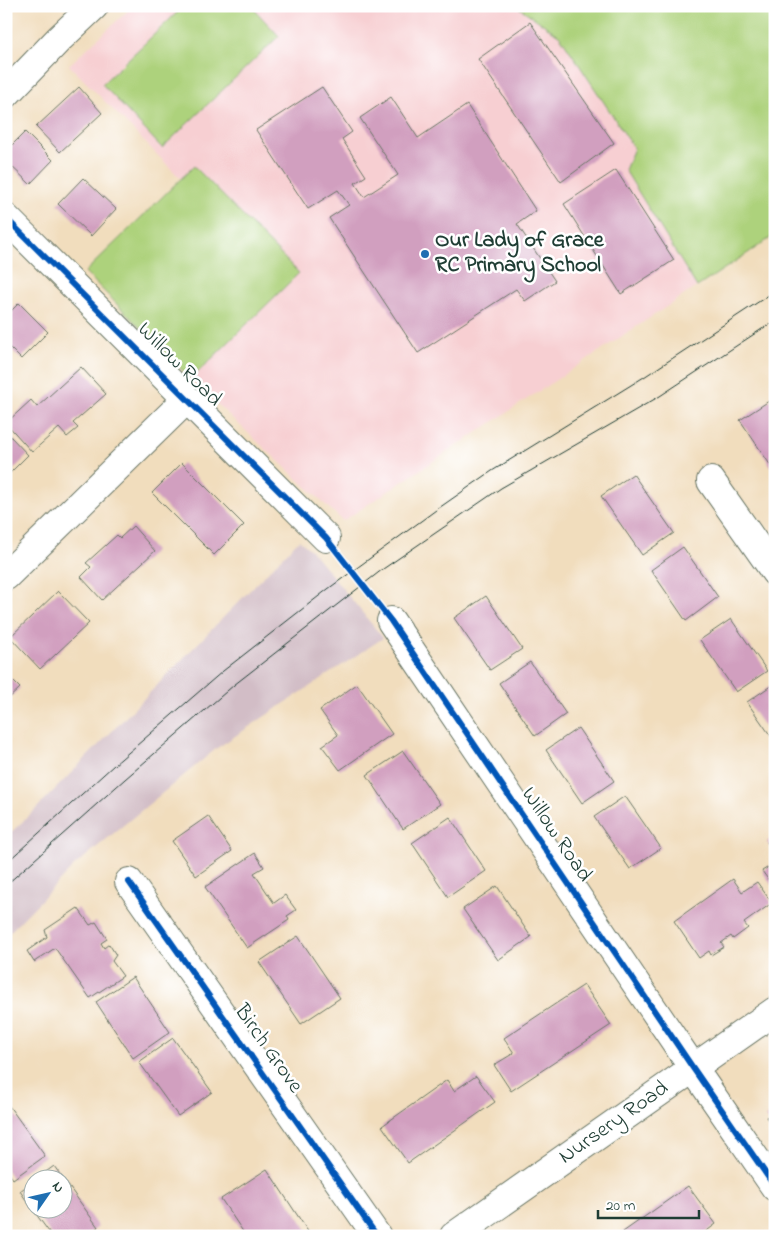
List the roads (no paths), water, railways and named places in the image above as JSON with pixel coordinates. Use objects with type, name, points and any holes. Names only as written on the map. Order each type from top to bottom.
[{"type":"street","points":[[6,94],[94,6]]},
{"type":"street","name":"Willow Road","points":[[6,218],[326,538]]},
{"type":"street","points":[[6,576],[187,398]]},
{"type":"street","points":[[711,481],[775,572]]},
{"type":"street","name":"Willow Road","points":[[391,621],[775,1186]]},
{"type":"street","name":"Birch Grove","points":[[129,882],[377,1236]]},
{"type":"street","name":"Nursery Road","points":[[454,1236],[775,1011]]},
{"type":"tram line","points":[[6,863],[114,765],[223,671],[328,589],[492,471],[644,377],[775,291]]},
{"type":"tram line","points":[[6,885],[234,685],[383,569],[501,488],[660,396],[775,322]]},
{"type":"place","name":"Our Lady of Grace RC Primary School","points":[[425,254]]}]
